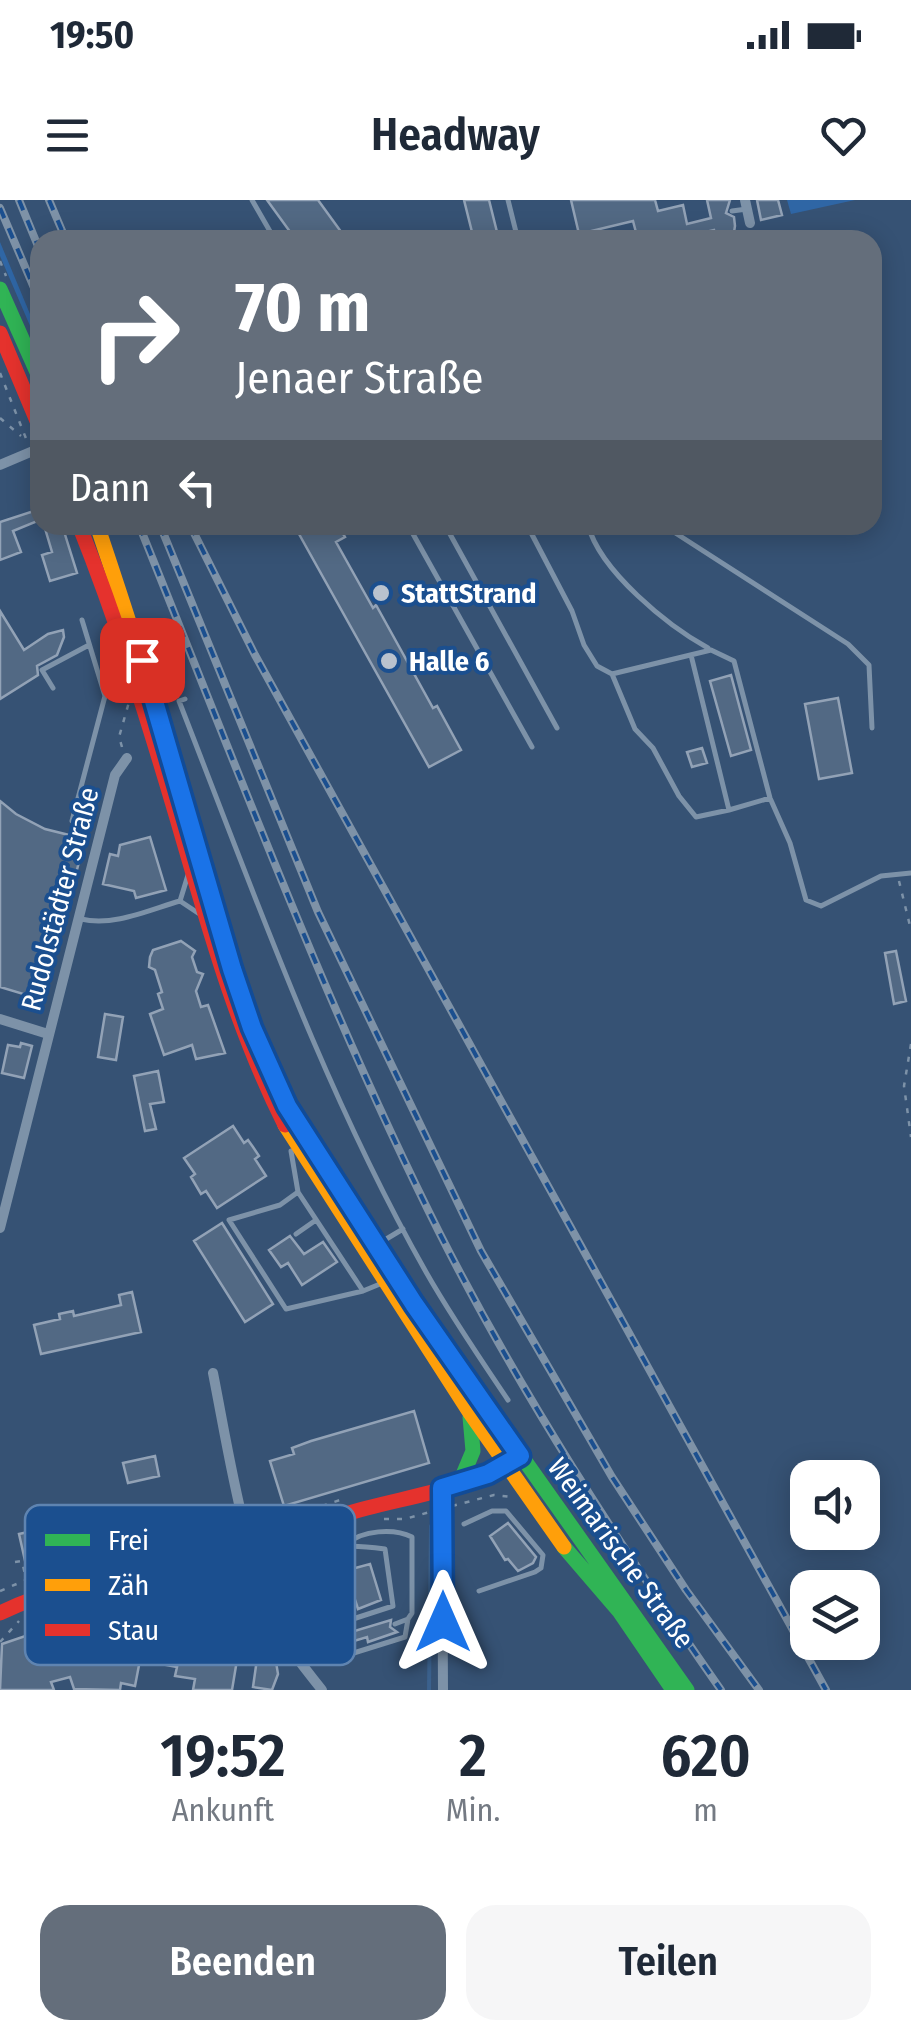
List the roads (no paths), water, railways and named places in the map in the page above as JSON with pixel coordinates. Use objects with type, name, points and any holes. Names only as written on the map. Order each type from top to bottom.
[{"type":"main road","points":[[0,289],[30,356]]},
{"type":"main road","points":[[0,333],[30,404]]},
{"type":"main road","name":"Weimarische Straße","points":[[83,535],[138,686],[246,1042],[291,1138],[470,1413],[513,1461],[669,1661],[687,1690]]},
{"type":"main road","name":"Weimarische Straße","points":[[101,535],[252,1028],[287,1106],[566,1550],[619,1611],[673,1690]]},
{"type":"main road","points":[[460,1482],[473,1451],[470,1413]]},
{"type":"main road","points":[[355,1513],[442,1488],[513,1461]]},
{"type":"main road","points":[[0,1613],[25,1603]]},
{"type":"street","points":[[749,204],[750,223]]},
{"type":"street","points":[[0,465],[30,452]]},
{"type":"street","name":"Rudolstädter Straße","points":[[0,1228],[116,775],[126,758]]},
{"type":"street","points":[[0,1020],[48,1034]]},
{"type":"street","points":[[213,1373],[242,1505]]},
{"type":"street","points":[[442,1488],[442,1690]]},
{"type":"street","points":[[303,1665],[322,1690]]},
{"type":"lane","points":[[252,200],[268,230]]},
{"type":"lane","points":[[508,200],[516,230]]},
{"type":"lane","points":[[732,210],[749,204]]},
{"type":"lane","points":[[414,535],[532,746]]},
{"type":"lane","points":[[451,535],[557,728]]},
{"type":"lane","points":[[532,535],[596,666],[612,674],[711,650]]},
{"type":"lane","points":[[592,535],[597,547],[627,582],[677,631],[734,661],[770,798],[790,843],[806,900],[821,906],[881,876],[911,873]]},
{"type":"lane","points":[[679,535],[848,644],[869,665],[872,728]]},
{"type":"lane","points":[[72,821],[105,696],[82,620]]},
{"type":"lane","points":[[54,688],[42,670],[89,644]]},
{"type":"lane","points":[[690,655],[730,810]]},
{"type":"lane","points":[[612,674],[634,729],[653,748],[679,796],[696,817],[770,798]]},
{"type":"lane","points":[[105,696],[138,686]]},
{"type":"lane","points":[[185,698],[178,702],[315,1042],[403,1229],[452,1316],[508,1400]]},
{"type":"lane","points":[[180,901],[191,869]]},
{"type":"lane","points":[[78,918],[92,921],[136,915],[180,901]]},
{"type":"lane","points":[[180,901],[206,919]]},
{"type":"lane","points":[[291,1138],[298,1192],[362,1291]]},
{"type":"lane","points":[[298,1192],[280,1205],[229,1220],[286,1309],[386,1282]]},
{"type":"lane","points":[[296,1234],[316,1220]]},
{"type":"lane","points":[[376,1246],[403,1229]]},
{"type":"lane","points":[[464,1524],[492,1511],[506,1512],[543,1555],[541,1568],[535,1572],[479,1591]]},
{"type":"lane","points":[[355,1536],[402,1532],[412,1537],[414,1601],[405,1637],[355,1653]]},
{"type":"lane","points":[[355,1545],[385,1549],[392,1606],[355,1618]]},
{"type":"lane","points":[[395,1624],[408,1619]]},
{"type":"waterway","points":[[429,1690],[431,1526]]},
{"type":"railway","points":[[19,200],[31,230]]},
{"type":"railway","points":[[49,200],[62,230]]},
{"type":"railway","points":[[0,208],[30,278]]},
{"type":"railway","points":[[143,535],[320,972],[440,1234],[573,1467],[721,1690]]},
{"type":"railway","points":[[164,535],[318,912],[481,1251],[612,1477],[686,1590],[759,1690]]},
{"type":"railway","points":[[195,535],[255,655],[826,1690]]},
{"type":"place","name":"StattStrand","points":[[381,593]]},
{"type":"place","name":"Halle 6","points":[[389,661]]}]
